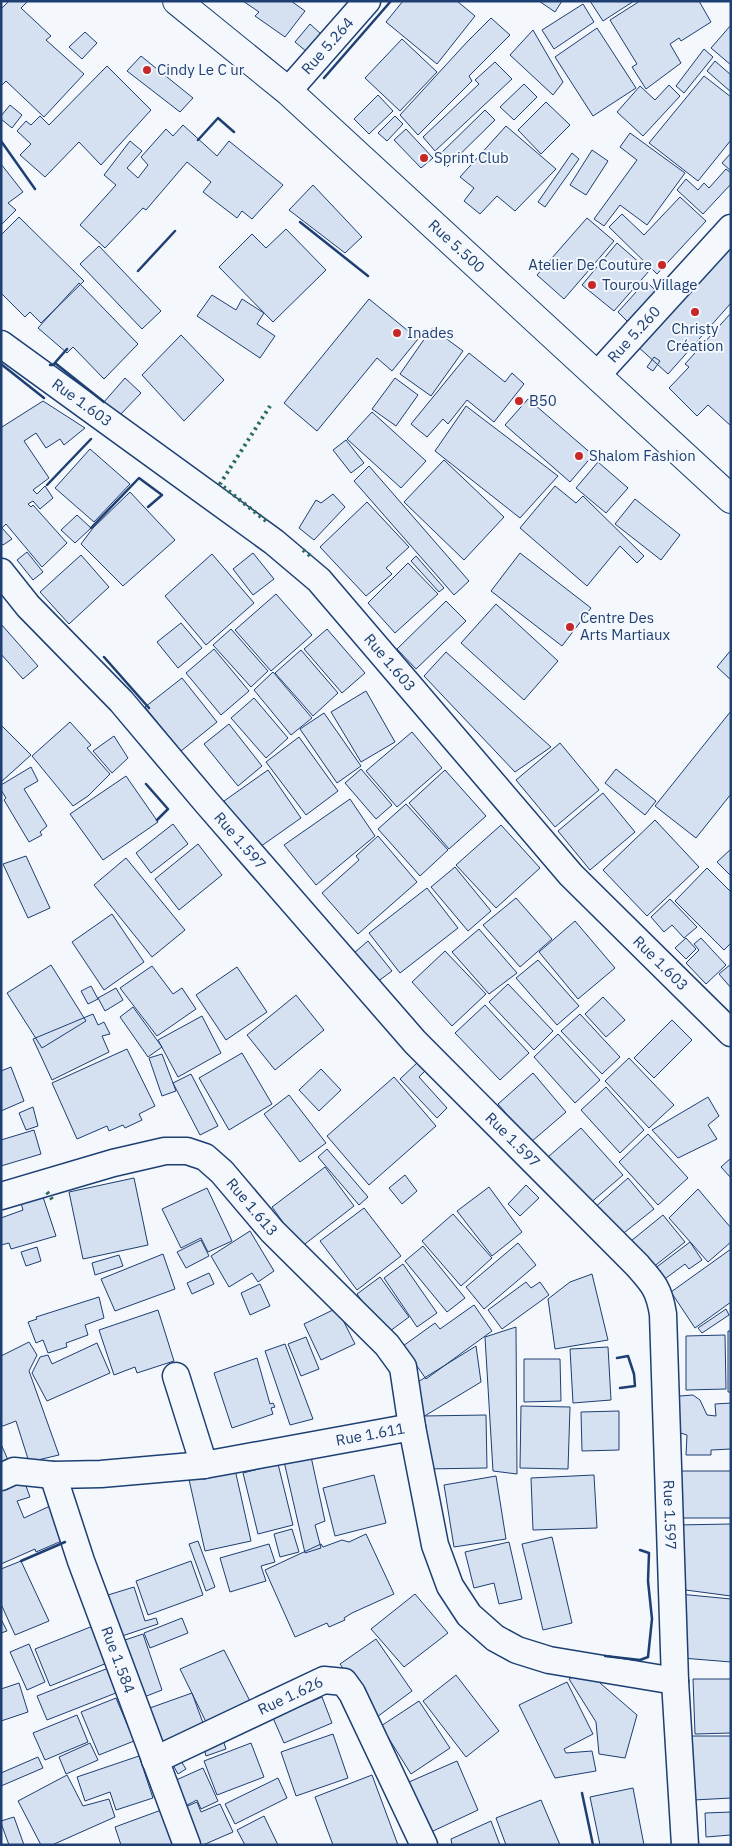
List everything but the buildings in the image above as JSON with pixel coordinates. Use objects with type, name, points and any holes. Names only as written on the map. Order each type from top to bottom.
[{"type":"main road","name":"Rue 5.500","points":[[177,1],[288,91],[731,499]]},
{"type":"street","name":"Rue 5.264","points":[[288,91],[367,1]]},
{"type":"street","name":"Rue 5.260","points":[[597,375],[731,228]]},
{"type":"street","name":"Rue 1.603","points":[[1,344],[274,542],[319,580],[571,875],[731,1033]]},
{"type":"street","name":"Rue 1.597","points":[[1,572],[28,606],[121,701],[415,1042],[652,1282],[660,1296],[663,1314],[675,1681],[685,1845]]},
{"type":"street","name":"Rue 1.613","points":[[1,1196],[113,1162],[164,1151],[187,1151],[206,1157],[222,1172],[272,1231],[325,1282],[392,1352],[403,1367],[412,1427]]},
{"type":"street","points":[[176,1376],[204,1465]]},
{"type":"street","name":"Rue 1.611","points":[[1,1477],[14,1471],[54,1474],[101,1474],[204,1465],[412,1427],[435,1545],[450,1586],[469,1615],[495,1638],[517,1650],[549,1660],[675,1681]]},
{"type":"street","name":"Rue 1.584","points":[[54,1474],[81,1561],[188,1845]]},
{"type":"street","name":"Rue 1.626","points":[[155,1760],[324,1680],[344,1682],[352,1693],[424,1845]]},
{"type":"hedge","points":[[266,521],[220,484],[270,406]]},
{"type":"hedge","points":[[303,550],[313,558]]},
{"type":"hedge","points":[[47,1192],[54,1202]]},
{"type":"wall","points":[[324,78],[391,1]]},
{"type":"wall","points":[[198,140],[218,118],[234,132]]},
{"type":"wall","points":[[1,141],[35,189]]},
{"type":"wall","points":[[300,222],[368,276]]},
{"type":"wall","points":[[138,271],[175,231]]},
{"type":"wall","points":[[50,365],[53,365],[67,349]]},
{"type":"wall","points":[[55,363],[104,402]]},
{"type":"wall","points":[[1,364],[44,398]]},
{"type":"wall","points":[[47,485],[91,439]]},
{"type":"wall","points":[[91,528],[139,478],[162,495],[148,507]]},
{"type":"wall","points":[[104,657],[149,708]]},
{"type":"wall","points":[[146,784],[168,809],[157,820]]},
{"type":"wall","points":[[617,1358],[628,1356],[634,1374],[635,1386],[620,1388]]},
{"type":"wall","points":[[21,1561],[65,1542]]},
{"type":"wall","points":[[605,1656],[640,1660],[648,1657],[652,1619],[648,1581],[649,1553],[640,1550]]},
{"type":"wall","points":[[582,1793],[593,1845]]},
{"type":"place","name":"Cindy Le C ur","points":[[147,70]]},
{"type":"place","name":"Sprint Club","points":[[424,158]]},
{"type":"place","name":"Atelier De Couture","points":[[662,265]]},
{"type":"place","name":"Tourou Village","points":[[592,285]]},
{"type":"place","name":"Christy Création","points":[[695,312]]},
{"type":"place","name":"Inades","points":[[397,333]]},
{"type":"place","name":"B50","points":[[519,401]]},
{"type":"place","name":"Shalom Fashion","points":[[579,456]]},
{"type":"place","name":"Centre Des Arts Martiaux","points":[[570,627]]}]
